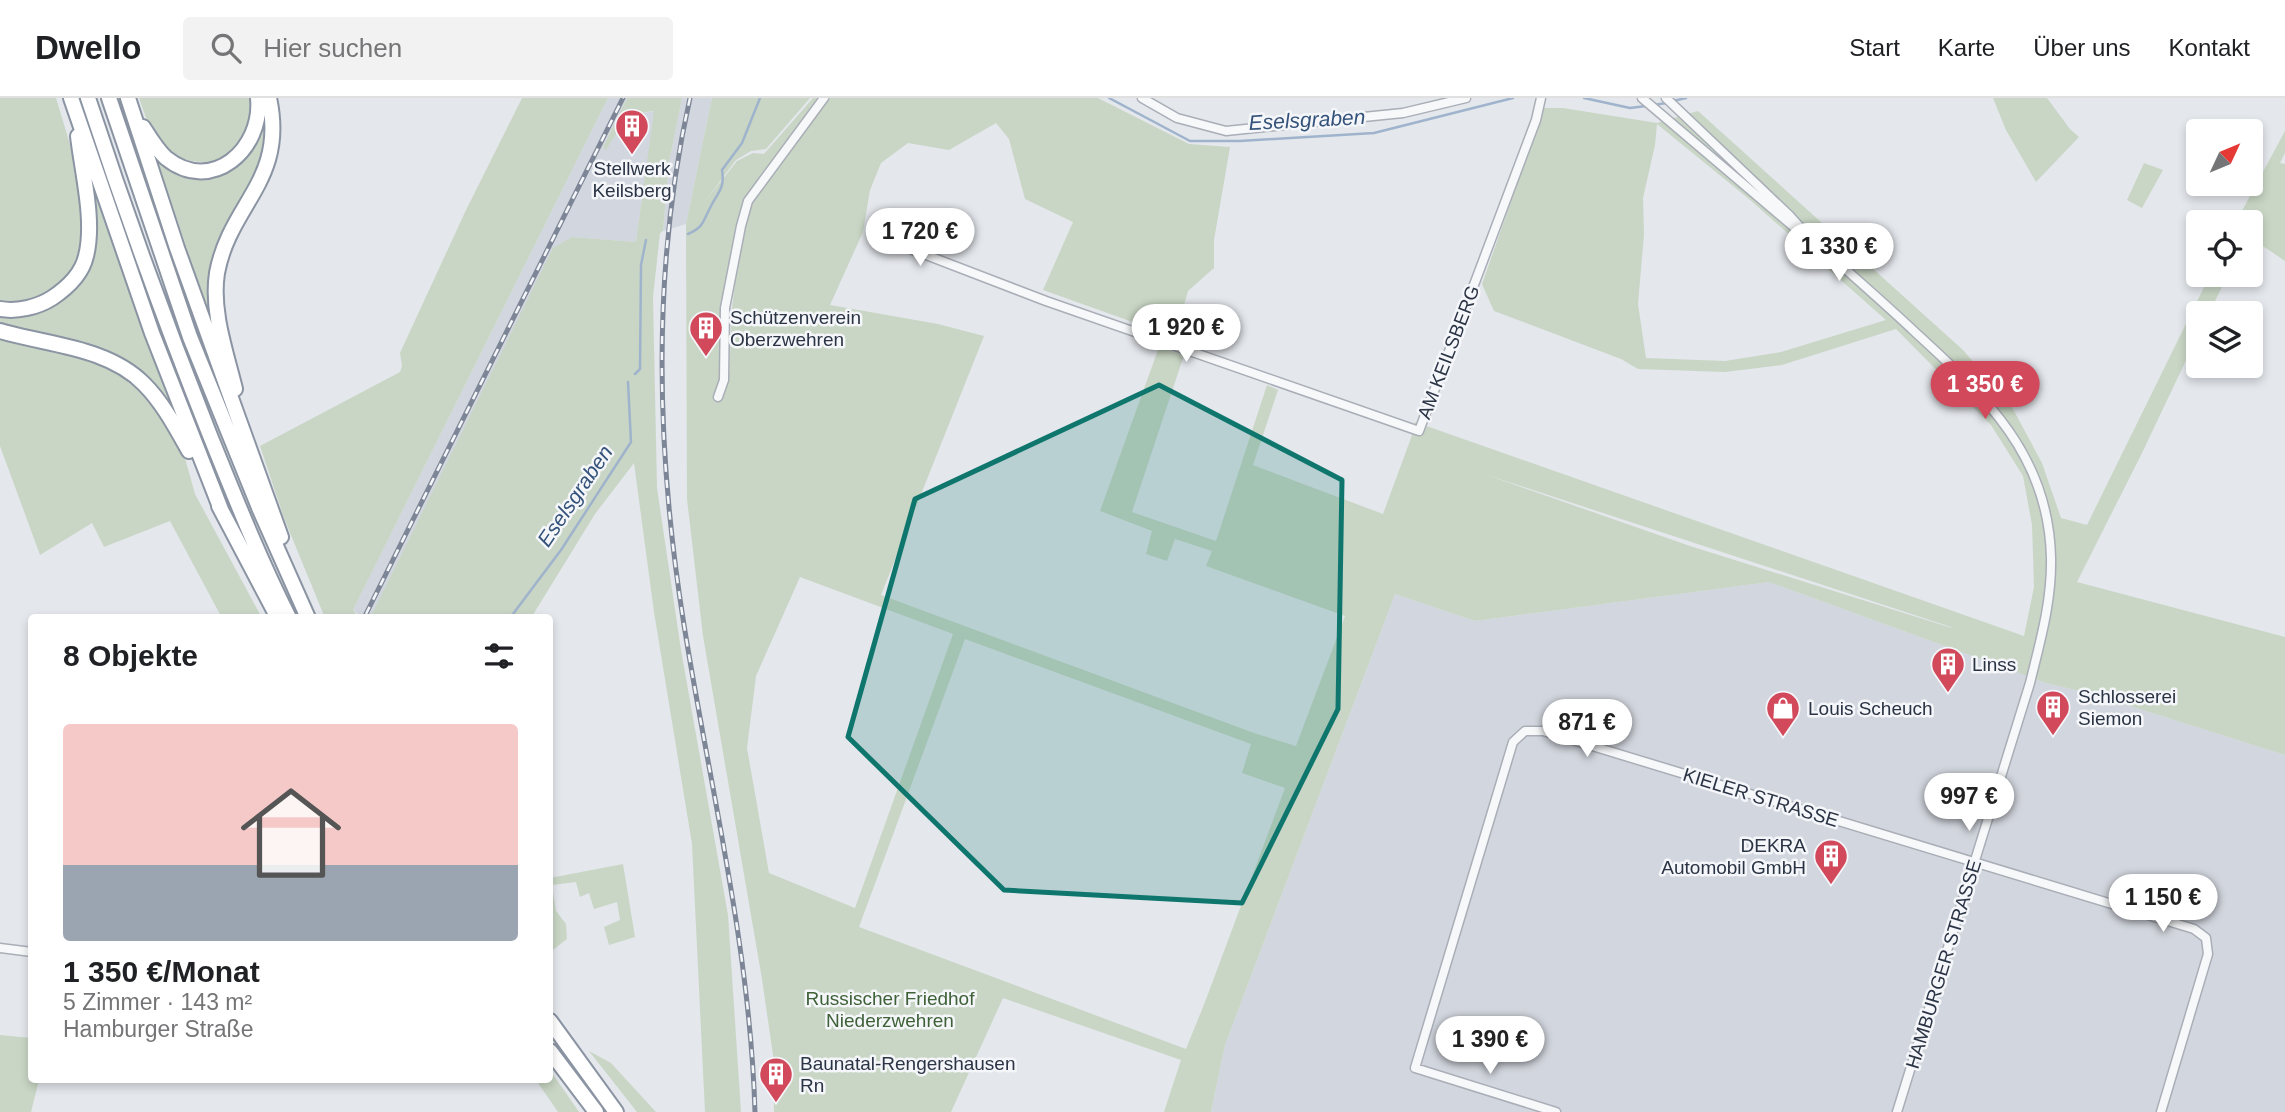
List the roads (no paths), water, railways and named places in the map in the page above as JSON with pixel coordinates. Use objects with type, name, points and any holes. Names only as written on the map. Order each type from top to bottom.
[{"type":"highway","points":[[88,98],[179,357],[232,489],[287,614]]},
{"type":"highway","points":[[109,98],[190,337],[260,510],[306,614]]},
{"type":"highway","points":[[128,98],[148,134],[167,158],[197,170],[213,170],[240,155],[250,143],[259,111],[258,98]]},
{"type":"highway","points":[[128,98],[177,248],[248,449],[281,537],[316,614]]},
{"type":"highway","points":[[248,449],[224,345],[216,288],[217,272],[227,242],[259,185],[270,155],[273,124],[269,98]]},
{"type":"highway","points":[[0,309],[9,311],[46,302],[76,278],[86,258],[90,228],[73,103]]},
{"type":"highway","points":[[73,103],[152,333],[222,512]]},
{"type":"highway","points":[[0,331],[92,354],[130,371],[145,384],[162,406],[276,614]]},
{"type":"highway","points":[[553,1025],[616,1112]]},
{"type":"highway","points":[[553,1055],[596,1112]]},
{"type":"street","points":[[718,397],[724,380],[724,308],[748,201],[824,98]]},
{"type":"street","points":[[1142,98],[1177,118],[1226,131],[1403,113],[1466,98]]},
{"type":"street","name":"AM KEILSBERG","points":[[887,240],[1046,301],[1419,431],[1536,120],[1541,98]]},
{"type":"street","points":[[1642,98],[1739,182],[1809,237]]},
{"type":"street","name":"HAMBURGER STRASSE","points":[[1666,98],[1809,237],[1953,366],[1983,397],[2014,437],[2041,495],[2051,555],[2047,613],[2030,683],[1897,1112]]},
{"type":"street","name":"KIELER STRASSE","points":[[1556,1112],[1415,1068],[1513,742],[1525,731],[1543,731],[1975,862]]},
{"type":"street","points":[[1975,862],[2193,929],[2206,939],[2208,954],[2161,1112]]},
{"type":"street","points":[[0,948],[28,952]]},
{"type":"waterway","name":"Eselsgraben","points":[[688,234],[702,223],[720,190],[723,182],[722,170],[742,143],[760,98]]},
{"type":"waterway","name":"Eselsgraben","points":[[1109,98],[1190,141],[1240,141],[1374,133],[1513,98]]},
{"type":"waterway","name":"Eselsgraben","points":[[1584,98],[1630,108],[1646,106]]},
{"type":"waterway","name":"Eselsgraben","points":[[1673,101],[1686,98]]},
{"type":"waterway","name":"Eselsgraben","points":[[1653,105],[1667,103]]},
{"type":"waterway","name":"Eselsgraben","points":[[635,374],[640,369],[641,265],[646,240]]},
{"type":"waterway","name":"Eselsgraben","points":[[513,614],[561,550],[631,442],[628,382]]},
{"type":"railway","points":[[366,614],[623,98]]},
{"type":"railway","points":[[690,98],[677,163],[669,229],[664,295],[663,427],[684,625],[737,928],[752,1050],[755,1112]]},
{"type":"place","name":"Stellwerk Keilsberg","points":[[632,156]]},
{"type":"place","name":"Schützenverein Oberzwehren","points":[[706,358]]},
{"type":"place","name":"Linss","points":[[1948,694]]},
{"type":"place","name":"Schlosserei Siemon","points":[[2053,737]]},
{"type":"place","name":"Louis Scheuch","points":[[1783,738]]},
{"type":"place","name":"DEKRA Automobil GmbH","points":[[1831,886]]},
{"type":"place","name":"Baunatal-Rengershausen Rn","points":[[776,1104]]},
{"type":"park label","name":"Russischer Friedhof Niederzwehren","points":[[890,1009]]}]
